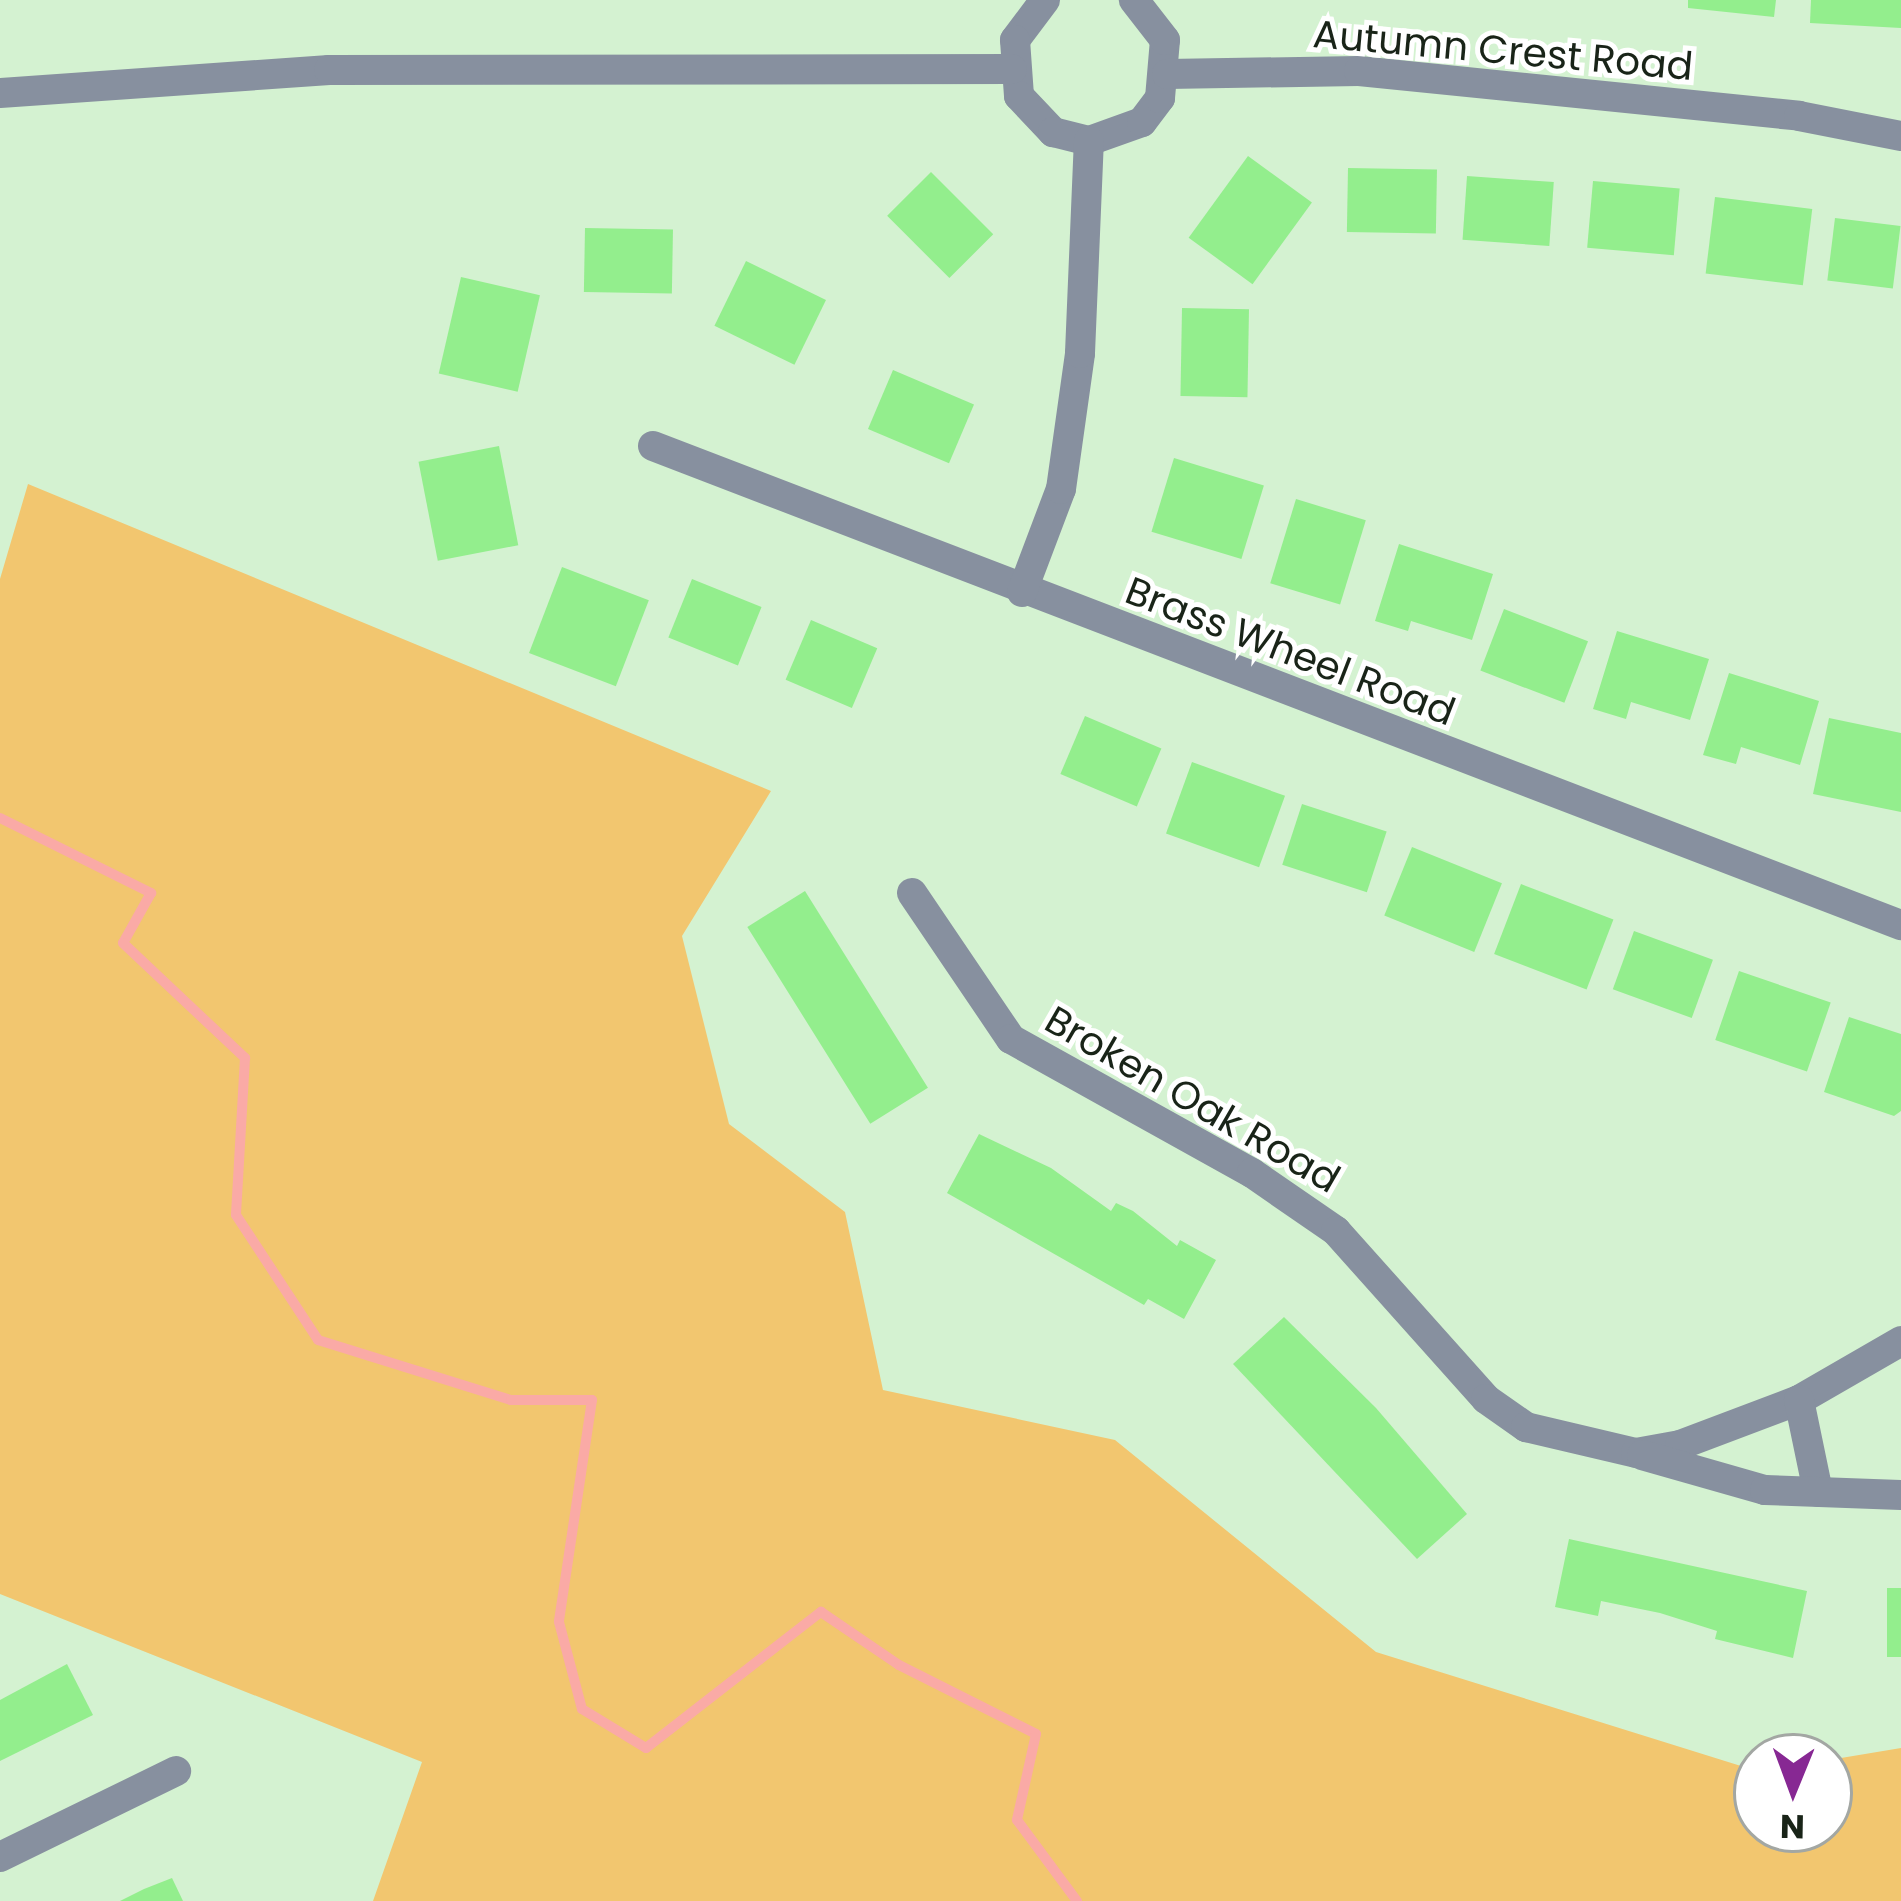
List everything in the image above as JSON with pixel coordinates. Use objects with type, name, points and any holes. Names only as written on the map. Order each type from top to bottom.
[{"type":"street","points":[[1045,0],[1015,40],[1012,69],[1036,120],[1089,141],[1142,122],[1167,74],[1165,40],[1134,0]]},
{"type":"street","points":[[0,94],[329,70],[1012,69]]},
{"type":"street","name":"Autumn Crest Road","points":[[1167,74],[1359,71],[1799,116],[1901,136]]},
{"type":"street","points":[[1022,592],[1061,489],[1080,353],[1089,141]]},
{"type":"street","name":"Brass Wheel Road","points":[[653,446],[1022,592],[1901,925]]},
{"type":"street","name":"Broken Oak Road","points":[[913,892],[1011,1039],[1252,1173],[1336,1231],[1486,1399],[1526,1426],[1765,1490],[1901,1496]]},
{"type":"street","points":[[1636,1453],[1799,1400],[1901,1341]]},
{"type":"street","points":[[1799,1400],[1818,1492]]},
{"type":"street","points":[[0,1857],[176,1771]]},
{"type":"shaded area","points":[[28,484],[771,791],[682,936],[729,1124],[845,1212],[883,1390],[1115,1440],[1376,1652],[1733,1764],[1733,1853],[1853,1853],[1853,1756],[1901,1748],[1901,1901],[373,1901],[422,1762],[0,1594],[0,579]]},
{"type":"building","points":[[1688,0],[1776,0],[1774,17],[1688,8]]},
{"type":"building","points":[[1811,0],[1901,0],[1901,28],[1810,23]]},
{"type":"building","points":[[1248,156],[1312,202],[1253,284],[1189,238]]},
{"type":"building","points":[[1348,168],[1437,170],[1436,234],[1347,232]]},
{"type":"building","points":[[931,172],[993,234],[949,278],[887,216]]},
{"type":"building","points":[[1467,176],[1554,182],[1549,246],[1463,240]]},
{"type":"building","points":[[1593,181],[1680,189],[1674,255],[1587,248]]},
{"type":"building","points":[[1715,197],[1812,209],[1803,285],[1706,273]]},
{"type":"building","points":[[1835,218],[1901,226],[1893,289],[1827,281]]},
{"type":"building","points":[[585,228],[673,230],[672,294],[584,292]]},
{"type":"building","points":[[746,261],[826,300],[794,365],[714,326]]},
{"type":"building","points":[[461,277],[540,295],[518,392],[439,373]]},
{"type":"building","points":[[1182,308],[1249,309],[1247,397],[1180,396]]},
{"type":"building","points":[[893,370],[974,404],[949,463],[868,429]]},
{"type":"building","points":[[499,446],[518,545],[438,561],[419,462]]},
{"type":"building","points":[[1174,458],[1264,485],[1241,559],[1151,532]]},
{"type":"building","points":[[1296,499],[1366,520],[1340,604],[1270,583]]},
{"type":"building","points":[[1399,544],[1493,574],[1472,640],[1411,621],[1408,631],[1375,621]]},
{"type":"building","points":[[562,567],[649,600],[616,686],[529,653]]},
{"type":"building","points":[[692,579],[762,607],[738,666],[668,637]]},
{"type":"building","points":[[1504,609],[1588,641],[1564,703],[1480,671]]},
{"type":"building","points":[[811,620],[877,648],[852,708],[786,680]]},
{"type":"building","points":[[1617,631],[1709,659],[1690,720],[1631,702],[1626,719],[1593,709]]},
{"type":"building","points":[[1729,673],[1819,701],[1800,765],[1741,747],[1736,764],[1703,755]]},
{"type":"building","points":[[1085,716],[1161,748],[1137,806],[1060,774]]},
{"type":"building","points":[[1829,718],[1901,733],[1901,812],[1813,794]]},
{"type":"building","points":[[1192,762],[1285,796],[1259,867],[1166,833]]},
{"type":"building","points":[[1302,804],[1387,832],[1367,892],[1282,865]]},
{"type":"building","points":[[1412,847],[1502,883],[1474,952],[1384,916]]},
{"type":"building","points":[[1521,884],[1613,919],[1587,989],[1494,954]]},
{"type":"building","points":[[805,891],[928,1088],[870,1124],[747,927]]},
{"type":"building","points":[[1634,931],[1713,960],[1692,1018],[1613,989]]},
{"type":"building","points":[[1739,971],[1831,1003],[1807,1072],[1715,1040]]},
{"type":"building","points":[[1849,1017],[1901,1034],[1901,1111],[1894,1116],[1824,1092]]},
{"type":"building","points":[[979,1134],[1051,1168],[1111,1211],[1116,1203],[1177,1246],[1180,1240],[1216,1260],[1184,1319],[1148,1299],[1144,1305],[947,1193]]},
{"type":"building","points":[[1284,1317],[1376,1408],[1467,1514],[1417,1559],[1233,1364]]},
{"type":"building","points":[[1569,1539],[1807,1591],[1793,1658],[1715,1639],[1717,1631],[1660,1613],[1601,1601],[1598,1616],[1555,1607]]},
{"type":"building","points":[[1887,1588],[1901,1588],[1901,1657],[1887,1657]]},
{"type":"building","points":[[67,1664],[93,1715],[0,1761],[0,1700]]},
{"type":"building","points":[[172,1878],[183,1901],[120,1901],[144,1889]]},
{"type":"waterway","points":[[0,818],[151,893],[123,943],[245,1058],[236,1215],[318,1340],[511,1400],[592,1400],[559,1622],[582,1709],[646,1748],[821,1612],[899,1665],[1036,1734],[1017,1820],[1077,1901]]}]
